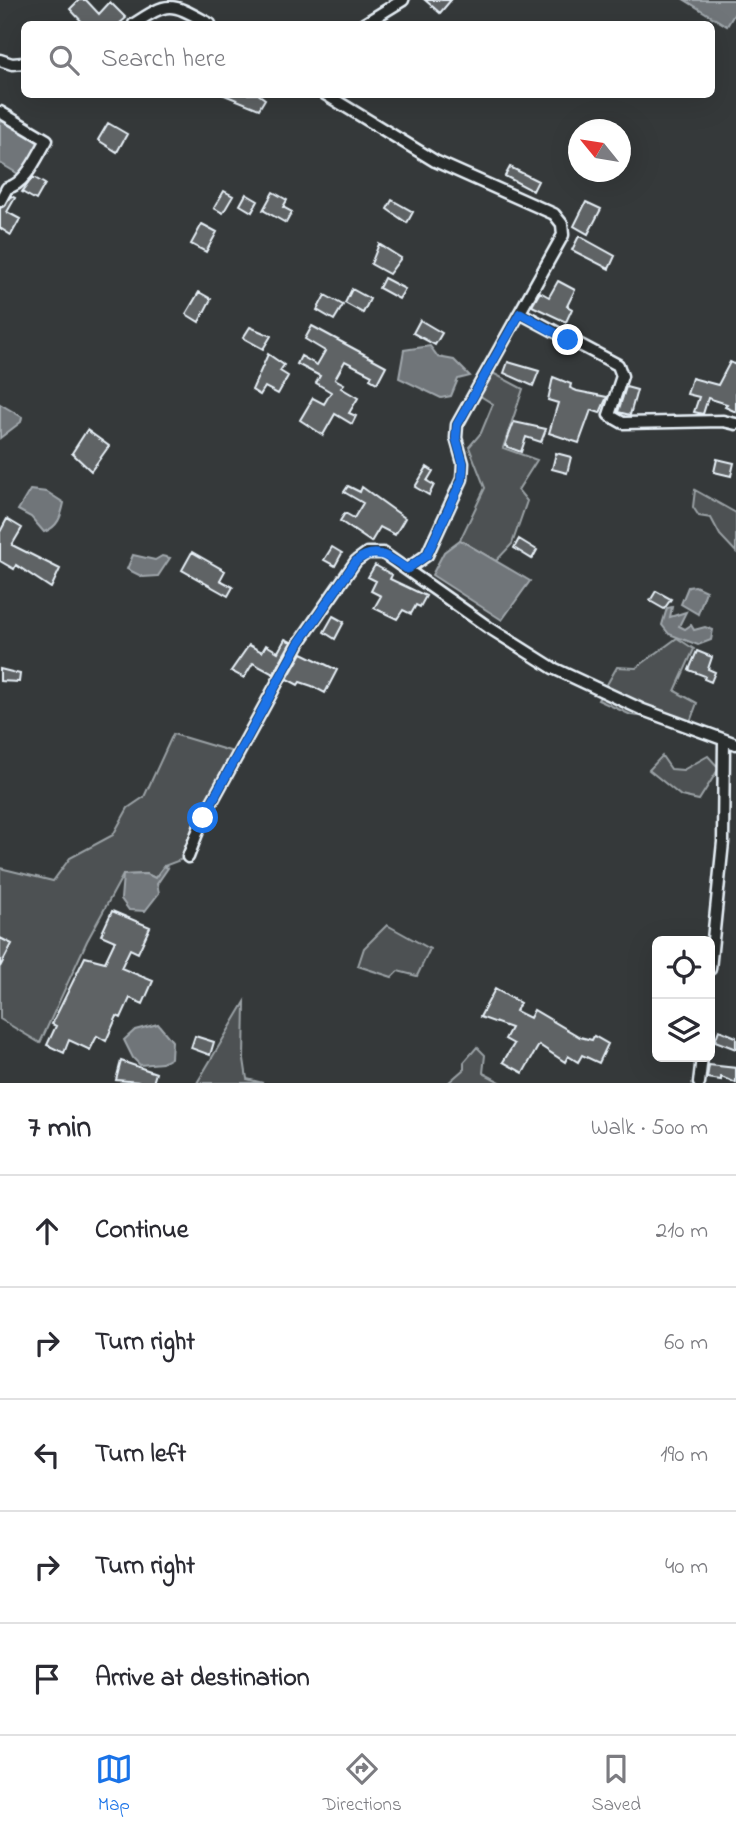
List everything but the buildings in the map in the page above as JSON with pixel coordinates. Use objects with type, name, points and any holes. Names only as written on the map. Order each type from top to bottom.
[{"type":"street","points":[[369,21],[403,0]]},
{"type":"street","points":[[137,21],[157,4],[166,2],[204,21]]},
{"type":"street","points":[[0,60],[12,64],[21,63]]},
{"type":"street","points":[[332,98],[435,161],[554,214],[562,224],[563,235],[457,425],[456,438],[463,463],[462,480],[427,555],[407,569]]},
{"type":"street","points":[[0,112],[47,140],[25,175],[15,187],[6,188],[0,201]]},
{"type":"street","points":[[520,313],[618,365],[622,376],[609,415],[623,424],[723,421],[736,424]]},
{"type":"street","points":[[188,857],[203,818],[299,643],[356,561],[367,553],[383,553],[488,627],[553,668],[643,710],[736,744]]},
{"type":"street","points":[[714,936],[731,796],[722,762],[724,741]]},
{"type":"street","points":[[699,1083],[701,1062]]},
{"type":"shaded area","points":[[685,0],[736,0],[736,11],[727,26]]},
{"type":"shaded area","points":[[0,120],[39,143],[20,175],[0,163]]},
{"type":"shaded area","points":[[430,346],[438,357],[454,360],[470,376],[458,379],[451,396],[441,398],[399,378],[404,350]]},
{"type":"shaded area","points":[[487,370],[523,389],[503,448],[537,460],[518,490],[527,501],[512,544],[496,561],[460,540],[485,488],[469,447],[481,433],[493,404],[474,392]]},
{"type":"shaded area","points":[[0,404],[22,417],[21,422],[0,438]]},
{"type":"shaded area","points":[[30,490],[47,492],[64,503],[58,521],[44,532],[31,517],[18,510]]},
{"type":"shaded area","points":[[695,490],[736,513],[736,552],[720,535],[711,518],[699,516],[693,507]]},
{"type":"shaded area","points":[[460,540],[530,581],[502,620],[432,575],[444,552]]},
{"type":"shaded area","points":[[133,555],[155,560],[162,556],[170,558],[158,576],[143,577],[127,569]]},
{"type":"shaded area","points":[[695,586],[706,591],[698,614],[681,604],[688,587]]},
{"type":"shaded area","points":[[672,607],[670,617],[686,612],[679,626],[685,629],[691,625],[694,630],[705,627],[713,630],[711,640],[698,645],[669,634],[662,625],[667,608]]},
{"type":"shaded area","points":[[677,638],[694,649],[675,691],[697,703],[690,722],[631,715],[598,700],[617,667],[636,668]]},
{"type":"shaded area","points":[[173,734],[233,752],[188,857],[164,866],[155,878],[147,874],[123,875],[87,941],[40,1043],[0,1019],[0,868],[53,881],[70,858],[113,835],[128,808],[144,797]]},
{"type":"shaded area","points":[[662,756],[671,769],[683,770],[708,756],[719,768],[699,800],[681,796],[649,770]]},
{"type":"shaded area","points":[[164,866],[168,868],[157,884],[159,893],[145,911],[129,910],[121,899],[123,875],[147,874],[155,878]]},
{"type":"shaded area","points":[[387,925],[430,949],[417,976],[398,971],[392,977],[358,966],[364,948]]},
{"type":"shaded area","points":[[245,1002],[244,1059],[247,1079],[263,1083],[197,1083]]},
{"type":"shaded area","points":[[158,1024],[172,1041],[171,1058],[162,1063],[140,1065],[133,1058],[124,1040],[135,1030]]},
{"type":"shaded area","points":[[477,1047],[485,1055],[483,1073],[502,1083],[448,1083],[464,1069],[464,1062]]},
{"type":"route","points":[[203,818],[299,643],[356,561],[367,553],[383,553],[407,569],[427,555],[462,480],[463,463],[456,438],[457,425],[520,313],[568,340]]}]
